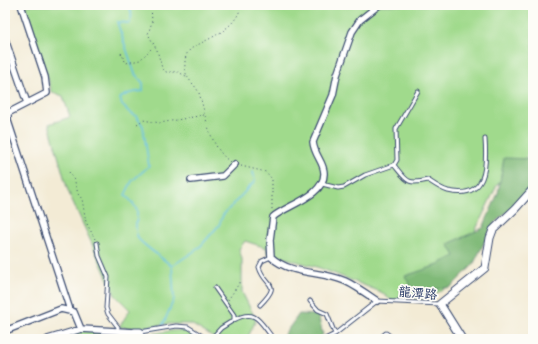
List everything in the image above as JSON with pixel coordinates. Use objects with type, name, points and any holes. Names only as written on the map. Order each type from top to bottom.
[{"type":"street","points":[[21,5],[45,77],[47,93],[8,113],[8,121],[70,310]]},
{"type":"street","points":[[377,301],[344,280],[287,268],[271,257],[272,217],[280,210],[305,199],[322,184],[324,172],[314,150],[313,142],[331,101],[352,32],[360,20],[379,5]]},
{"type":"street","points":[[5,40],[27,103]]},
{"type":"street","points":[[191,180],[222,176],[235,164]]},
{"type":"street","points":[[440,304],[484,268],[493,230],[533,189]]},
{"type":"street","name":"龍潭路","points":[[440,304],[462,339]]},
{"type":"street","points":[[5,331],[61,309],[74,312],[82,329]]},
{"type":"street","points":[[48,339],[82,329],[138,332]]},
{"type":"lane","points":[[322,184],[338,188],[344,187],[365,175],[394,166],[397,160],[396,129],[418,91]]},
{"type":"lane","points":[[394,166],[407,181],[415,183],[428,180],[446,190],[464,192],[476,188],[484,177],[484,166],[487,161],[485,139]]},
{"type":"lane","points":[[97,243],[99,256],[108,277],[106,308],[108,314],[118,327],[117,331]]},
{"type":"lane","points":[[260,306],[270,295],[271,289],[259,267],[262,261],[271,257]]},
{"type":"lane","points":[[215,288],[234,320]]},
{"type":"lane","points":[[310,301],[318,310],[326,314],[335,334]]},
{"type":"lane","points":[[325,339],[335,334],[377,301]]},
{"type":"lane","name":"龍潭路","points":[[377,301],[440,304]]},
{"type":"lane","points":[[211,339],[221,328],[247,314],[256,317],[272,337]]},
{"type":"lane","points":[[138,332],[176,326],[188,327],[207,339]]},
{"type":"lane","points":[[379,339],[386,333],[394,339]]},
{"type":"path","points":[[151,5],[152,22],[148,34],[153,47],[157,50],[162,68],[166,72],[178,72],[187,76]]},
{"type":"path","points":[[241,5],[236,18],[228,27],[194,47],[187,53],[184,63],[187,76],[198,92],[212,140],[220,152],[235,164],[266,172],[272,179],[272,217]]},
{"type":"path","points":[[121,53],[126,63],[140,60],[153,47]]},
{"type":"path","points":[[137,124],[143,120],[160,123],[204,115]]},
{"type":"path","points":[[69,172],[75,182],[78,194],[82,200],[86,222],[97,243]]},
{"type":"path","points":[[225,303],[240,282]]},
{"type":"green space","points":[[25,5],[533,5],[533,150],[497,185],[459,265],[443,290],[422,299],[402,297],[392,301],[381,292],[320,268],[267,253],[267,248],[245,241],[239,249],[242,259],[242,292],[256,320],[247,339],[216,339],[191,324],[169,324],[133,328],[119,327],[130,310],[115,295],[68,191],[49,124],[70,117],[63,96],[52,92]]},
{"type":"green space","points":[[533,154],[533,191],[494,223],[473,265],[451,287],[414,292],[405,276],[432,267],[455,256],[448,244],[483,228],[498,193],[504,158],[530,159]]},
{"type":"green space","points":[[299,314],[318,315],[323,335],[315,339],[281,339]]},
{"type":"green space","points":[[89,328],[135,335],[148,335],[178,330],[185,331],[197,338],[48,339]]},
{"type":"waterway","points":[[127,5],[131,11],[129,23],[117,22],[135,74],[143,83],[143,91],[130,93],[120,98],[122,105],[130,113],[136,116],[143,126],[149,166],[132,181],[125,195],[136,208],[136,231],[138,238],[172,266],[174,299],[162,327],[141,329]]},
{"type":"waterway","points":[[172,266],[199,248],[219,225],[223,215],[255,181],[253,172]]}]
